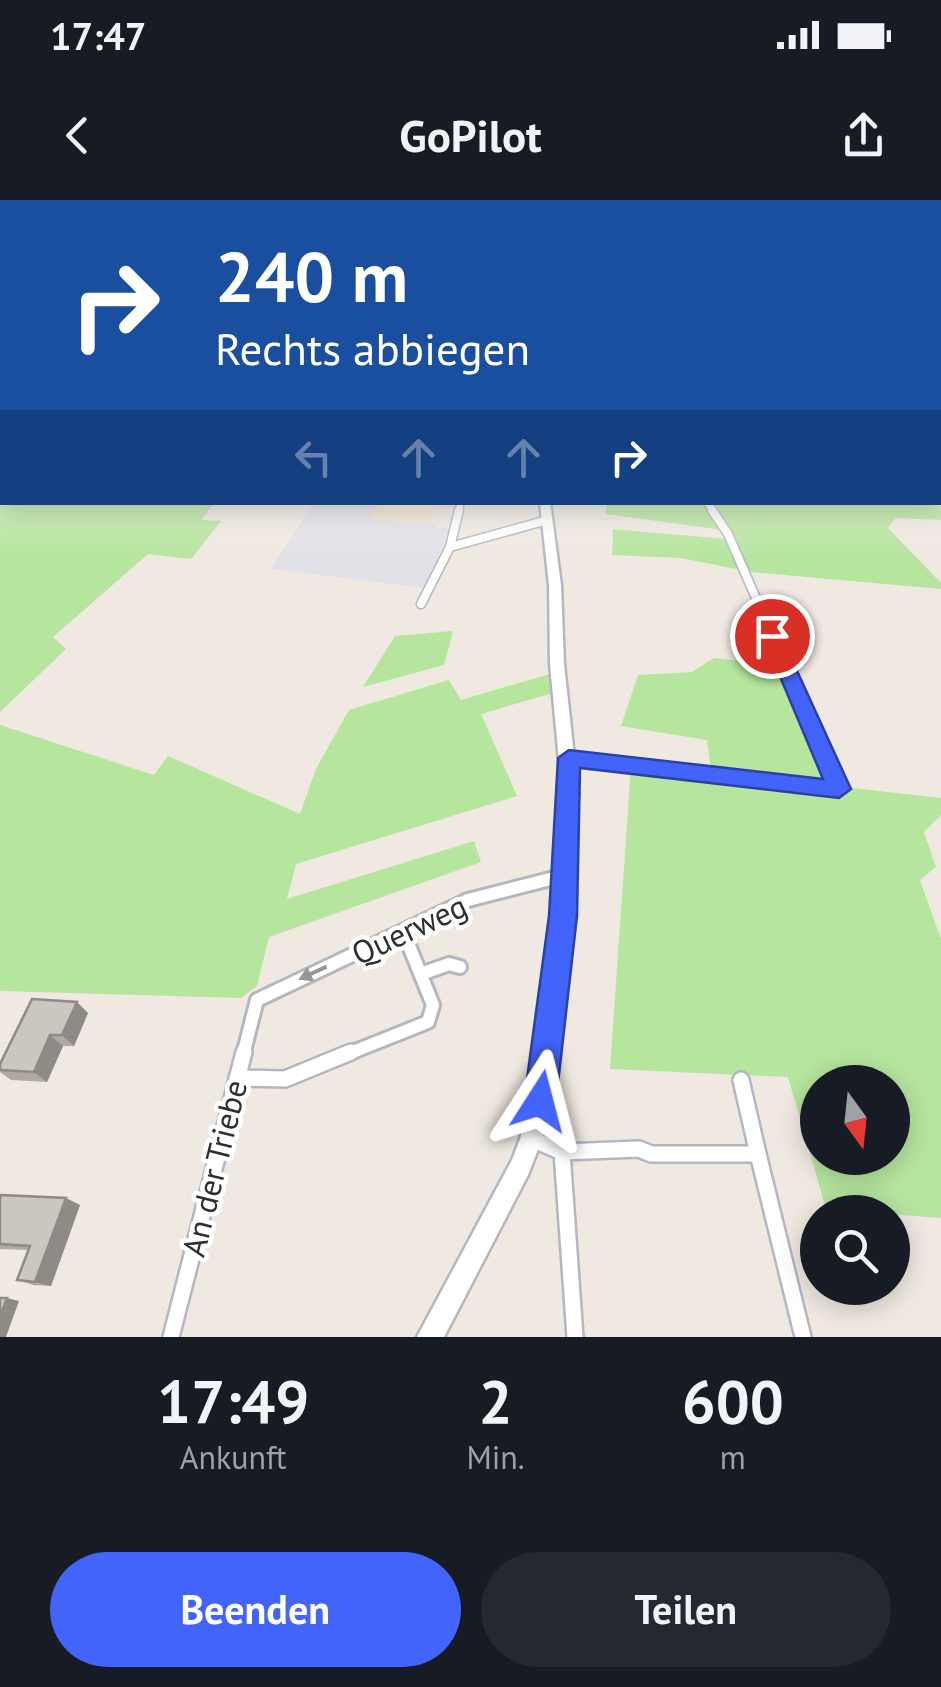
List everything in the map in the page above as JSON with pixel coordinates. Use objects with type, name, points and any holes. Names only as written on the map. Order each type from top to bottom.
[{"type":"street","points":[[421,604],[450,545],[460,505]]},
{"type":"street","points":[[430,1337],[531,1138],[546,1066],[566,875],[569,758],[556,664],[555,586],[544,505]]},
{"type":"street","points":[[569,758],[839,789],[728,534],[709,505]]},
{"type":"street","points":[[450,545],[544,521]]},
{"type":"street","name":"Querweg","points":[[257,1000],[468,900],[566,875]]},
{"type":"street","points":[[236,1078],[286,1079],[428,1022],[433,1005],[402,931]]},
{"type":"street","points":[[421,974],[449,964],[460,967]]},
{"type":"street","name":"An der Triebe","points":[[171,1337],[257,1000]]},
{"type":"street","points":[[741,1080],[802,1337]]},
{"type":"street","points":[[531,1138],[562,1152],[758,1154]]},
{"type":"street","points":[[562,1152],[575,1337]]},
{"type":"shaded area","points":[[312,505],[376,505],[371,519],[425,524],[432,521],[438,528],[450,528],[425,588],[271,569]]},
{"type":"shaded area","points":[[376,505],[457,505],[436,507],[433,519],[420,523],[370,518]]},
{"type":"green space","points":[[0,505],[212,505],[202,520],[221,521],[191,559],[148,554],[53,637],[66,649],[0,712]]},
{"type":"green space","points":[[606,505],[941,505],[941,520],[895,518],[888,528],[941,583],[941,589],[751,572],[681,558],[612,555],[613,529],[726,539],[723,530],[606,514]]},
{"type":"green space","points":[[453,631],[444,665],[363,687],[395,636]]},
{"type":"green space","points":[[714,658],[778,665],[844,787],[941,798],[941,815],[924,832],[936,867],[920,880],[941,939],[941,1218],[910,1216],[910,1195],[822,1195],[816,1175],[910,1175],[910,1065],[800,1065],[800,1119],[788,1077],[610,1069],[631,767],[711,770],[707,740],[621,726],[638,675],[692,672]]},
{"type":"green space","points":[[553,673],[556,692],[481,714],[517,796],[296,864],[287,899],[474,841],[481,862],[269,937],[257,986],[241,998],[0,991],[0,725],[154,775],[168,756],[300,814],[316,769],[349,710],[449,680],[461,700]]},
{"type":"building","points":[[32,999],[77,1002],[62,1035],[50,1035],[34,1072],[0,1070],[0,1064]]},
{"type":"building","points":[[1,1195],[66,1198],[35,1282],[17,1280],[30,1246],[0,1244]]},
{"type":"building","points":[[0,1298],[7,1298],[0,1316]]},
{"type":"route","points":[[540,1101],[563,916],[569,758],[839,789],[772,636]]}]
